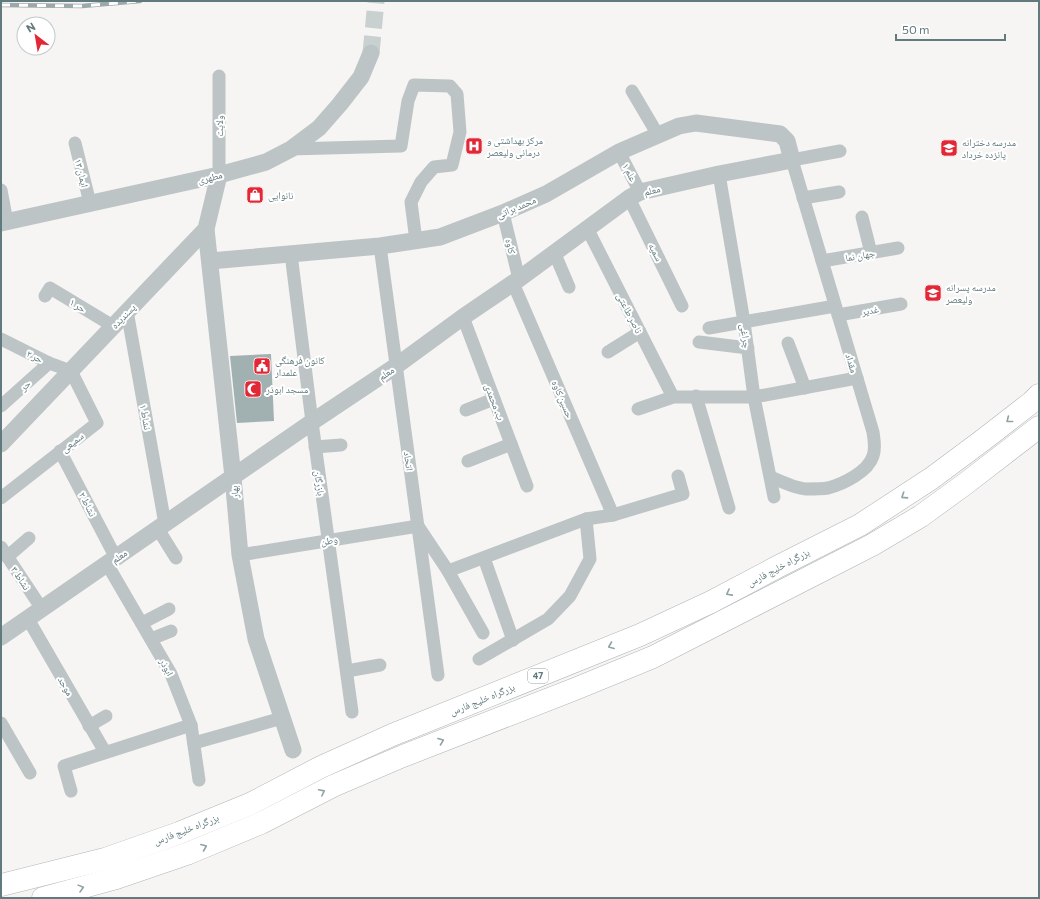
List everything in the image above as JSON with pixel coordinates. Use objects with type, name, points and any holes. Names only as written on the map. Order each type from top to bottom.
[{"type":"highway","name":"بزرگراه خلیج فارس","points":[[1,885],[105,858],[179,833],[250,804],[322,767],[392,736],[640,635],[711,602],[860,525],[932,478],[1032,402],[1039,395]]},
{"type":"highway","points":[[43,898],[113,879],[189,853],[261,823],[333,786],[403,756],[561,695],[653,657],[872,546],[920,516],[965,484],[1039,427]]},
{"type":"street","name":"مطهری","points":[[4,222],[219,175],[266,162],[291,149],[319,128],[361,77],[371,53]]},
{"type":"street","name":"ولایت","points":[[219,76],[219,175]]},
{"type":"street","points":[[291,149],[401,146],[408,101],[414,85],[450,86],[457,94],[460,132],[452,165],[434,167],[421,182],[411,202],[416,241]]},
{"type":"street","points":[[632,91],[658,135]]},
{"type":"street","name":"محمد براتی","points":[[210,261],[380,246],[440,237],[503,213],[546,194],[619,152],[679,126],[696,123],[780,134],[787,141],[792,160]]},
{"type":"street","name":"ایمان ۱۳","points":[[75,143],[90,203]]},
{"type":"street","points":[[792,160],[840,151]]},
{"type":"street","name":"علم ۱","points":[[619,152],[635,195]]},
{"type":"street","name":"معلم","points":[[1,638],[312,422],[396,366],[635,195],[719,174],[792,160]]},
{"type":"street","name":"مقداد","points":[[771,477],[806,489],[827,488],[843,483],[865,468],[873,458],[875,446],[873,432],[792,160]]},
{"type":"street","name":"چراغی","points":[[719,174],[744,322],[754,397],[774,497]]},
{"type":"street","points":[[206,229],[219,175]]},
{"type":"street","points":[[1,190],[4,222]]},
{"type":"street","points":[[803,198],[839,192]]},
{"type":"street","name":"سمیه","points":[[635,195],[682,306]]},
{"type":"street","name":"کاوه","points":[[503,213],[516,281]]},
{"type":"street","points":[[862,218],[871,253]]},
{"type":"street","name":"ناصر طاعتی","points":[[587,228],[673,397]]},
{"type":"street","name":"بهار","points":[[206,229],[240,555],[256,639],[292,750]]},
{"type":"street","name":"پسندیده","points":[[1,444],[206,229]]},
{"type":"street","name":"اتحاد","points":[[380,246],[438,675]]},
{"type":"street","name":"جهان نما","points":[[822,261],[898,248]]},
{"type":"street","points":[[554,252],[569,287]]},
{"type":"street","name":"بازرگان","points":[[291,254],[315,446],[352,712]]},
{"type":"street","name":"حسین کاوه","points":[[516,281],[613,515]]},
{"type":"street","name":"حر ۱","points":[[45,296],[50,288],[113,326]]},
{"type":"street","name":"غدیر","points":[[709,328],[744,322],[901,304]]},
{"type":"street","name":"نشاط ۱","points":[[127,311],[161,526]]},
{"type":"street","name":"ب. محمدی","points":[[463,318],[527,486]]},
{"type":"street","points":[[608,352],[640,332]]},
{"type":"street","name":"حر ۲","points":[[1,339],[50,363],[71,371]]},
{"type":"street","points":[[699,342],[748,348]]},
{"type":"street","points":[[788,343],[805,388]]},
{"type":"street","name":"حر","points":[[1,406],[50,363]]},
{"type":"street","name":"سمیعی","points":[[1,498],[97,423],[71,371]]},
{"type":"street","points":[[638,410],[673,397],[754,397],[857,378]]},
{"type":"street","points":[[696,396],[729,508]]},
{"type":"street","points":[[466,410],[494,399]]},
{"type":"street","points":[[468,461],[511,444]]},
{"type":"street","points":[[315,446],[341,445]]},
{"type":"street","name":"نشاط ۲","points":[[60,451],[112,561]]},
{"type":"street","points":[[448,571],[586,519],[613,515],[683,494],[678,476]]},
{"type":"street","points":[[479,659],[548,619],[570,596],[590,559],[586,519]]},
{"type":"street","points":[[161,526],[176,558]]},
{"type":"street","points":[[418,526],[448,571],[483,633]]},
{"type":"street","name":"وطن","points":[[240,555],[418,526]]},
{"type":"street","points":[[4,552],[29,538]]},
{"type":"street","name":"نشاط ۳","points":[[4,552],[35,614]]},
{"type":"street","points":[[484,558],[513,640]]},
{"type":"street","name":"ابوذر","points":[[112,561],[142,623],[171,674],[191,725],[199,780]]},
{"type":"street","points":[[142,623],[169,609]]},
{"type":"street","name":"موحد","points":[[35,614],[89,726],[105,752]]},
{"type":"street","points":[[151,639],[171,631]]},
{"type":"street","points":[[347,671],[380,665]]},
{"type":"street","points":[[89,726],[106,716]]},
{"type":"street","points":[[194,743],[282,718]]},
{"type":"street","points":[[1,723],[30,773]]},
{"type":"street","points":[[71,791],[64,766],[191,725]]},
{"type":"building","name":"مسجد ابوذر","points":[[271,354],[274,421],[237,423],[230,356]]},
{"type":"tunnel","points":[[371,53],[376,1]]},
{"type":"railway","points":[[1,5],[82,6],[140,1]]},
{"type":"place","name":"مرکز بهداشتی و درمانی ولیعصر","points":[[474,146]]},
{"type":"place","name":"مدرسه دخترانه پانزده خرداد","points":[[949,148]]},
{"type":"place","name":"نانوایی","points":[[255,195]]},
{"type":"place","name":"مدرسه پسرانه ولیعصر","points":[[933,293]]},
{"type":"place","name":"کانون فرهنگی علمدار","points":[[262,366]]},
{"type":"place","name":"مسجد ابوذر","points":[[253,389]]}]
